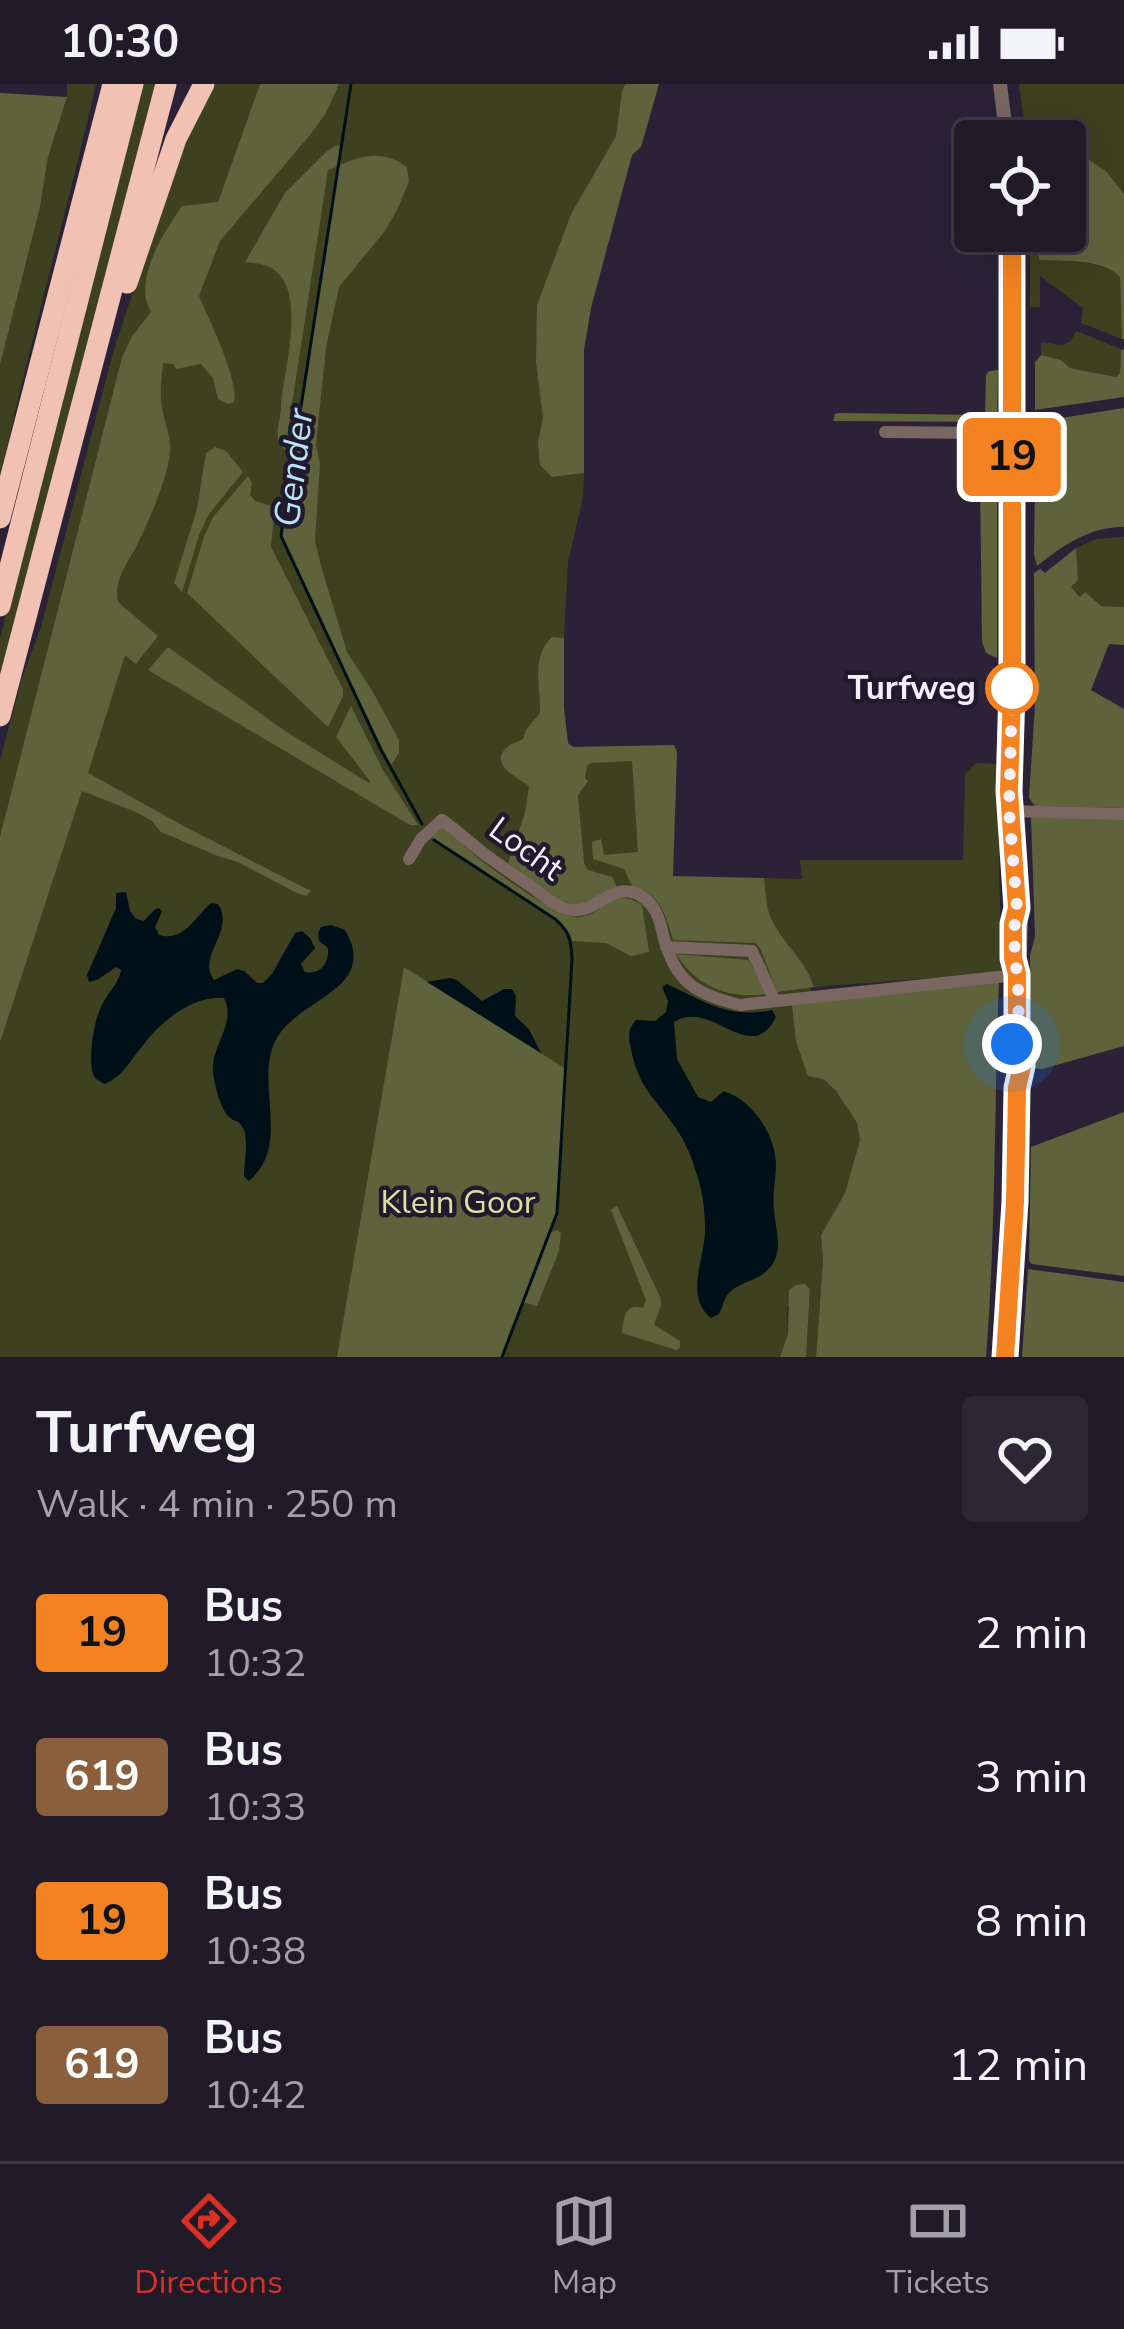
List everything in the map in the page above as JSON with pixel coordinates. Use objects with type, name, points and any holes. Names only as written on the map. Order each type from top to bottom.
[{"type":"highway","points":[[92,168],[102,84]]},
{"type":"highway","points":[[0,518],[113,84]]},
{"type":"highway","points":[[0,606],[133,84]]},
{"type":"highway","points":[[0,716],[166,84]]},
{"type":"highway","points":[[92,367],[125,289],[176,139],[204,84]]},
{"type":"street","points":[[1000,84],[1004,120]]},
{"type":"street","points":[[1005,1357],[1017,1088],[1012,1044],[1017,1033],[1013,924],[1017,908],[1009,811],[1020,427],[1013,252]]},
{"type":"street","points":[[885,432],[987,433],[1020,427]]},
{"type":"street","points":[[1009,811],[1124,814]]},
{"type":"street","name":"Locht","points":[[409,859],[422,838],[442,820],[570,910],[582,910],[616,892],[634,892],[647,899],[658,915],[666,947],[681,977],[701,993],[740,1004],[1017,974]]},
{"type":"street","points":[[666,947],[752,951],[776,1001]]},
{"type":"green space","points":[[67,84],[96,84],[0,480],[0,365]]},
{"type":"green space","points":[[140,84],[159,84],[0,700],[0,638]]},
{"type":"green space","points":[[215,84],[260,84],[218,202],[122,357],[47,651],[84,520],[214,238],[337,84],[625,84],[616,136],[571,214],[537,305],[543,418],[539,442],[552,477],[584,473],[568,562],[562,638],[566,743],[572,747],[673,747],[671,877],[765,914],[806,972],[822,1078],[857,1123],[860,1140],[845,1193],[821,1235],[816,1357],[806,1357],[810,1290],[787,1307],[788,1334],[780,1357],[0,1357],[0,761],[41,627],[114,349],[184,139]]},
{"type":"green space","points":[[260,84],[339,84],[310,135],[220,241],[199,296],[228,365],[234,402],[218,399],[213,378],[201,364],[176,369],[163,363],[161,400],[169,460],[117,594],[118,602],[158,636],[136,664],[125,655],[88,773],[311,891],[306,896],[297,893],[238,862],[161,832],[136,812],[82,791],[0,1042],[0,837],[122,357],[151,312],[145,286],[159,243],[182,206],[218,202]]},
{"type":"green space","points":[[625,84],[659,84],[641,147],[632,155],[591,308],[584,350],[584,473],[552,477],[540,465],[543,418],[536,362],[537,305],[571,214],[616,136]]},
{"type":"green space","points":[[1019,84],[1124,84],[1124,194],[1106,171],[1086,158],[1086,120],[1024,120]]},
{"type":"green space","points":[[0,93],[67,97],[48,157],[0,365]]},
{"type":"green space","points":[[342,145],[340,165],[382,156],[407,167],[409,182],[384,232],[339,287],[326,348],[316,444],[320,465],[315,541],[347,652],[399,740],[399,753],[391,765],[281,536],[339,166],[328,170],[285,450],[278,434],[291,333],[289,295],[273,269],[245,262],[285,193],[326,152]]},
{"type":"green space","points":[[1086,158],[1106,171],[1124,194],[1124,339],[1120,277],[1093,264],[1039,260],[1039,252],[1086,252]]},
{"type":"green space","points":[[1030,252],[1040,252],[1040,260],[1093,264],[1120,277],[1122,339],[1081,323],[1083,308],[1040,276],[1040,307],[1030,307]]},
{"type":"green space","points":[[1076,331],[1121,349],[1116,377],[1070,368],[1061,360],[1041,355],[1041,342],[1062,345]]},
{"type":"green space","points":[[1121,349],[1124,397],[1035,410],[1035,362],[1041,355],[1061,360],[1070,368],[1116,377]]},
{"type":"green space","points":[[998,370],[997,422],[833,421],[839,413],[985,415],[986,375]]},
{"type":"green space","points":[[1124,408],[1124,527],[1089,534],[1037,566],[1036,422]]},
{"type":"green space","points":[[215,447],[226,451],[243,472],[209,514],[182,592],[174,583],[197,509],[206,453]]},
{"type":"green space","points":[[997,471],[997,658],[986,653],[982,642],[980,473]]},
{"type":"green space","points":[[248,476],[255,501],[275,507],[271,547],[343,689],[328,727],[187,593],[213,517]]},
{"type":"green space","points":[[1124,537],[1124,607],[1101,606],[1086,593],[1081,597],[1071,587],[1077,580],[1076,548],[1095,539]]},
{"type":"green space","points":[[1076,548],[1078,580],[1071,587],[1080,597],[1085,592],[1101,606],[1124,607],[1124,645],[1109,644],[1091,690],[1124,709],[1124,808],[1035,806],[1029,798],[1035,705],[1034,573],[1040,569],[1045,573]]},
{"type":"green space","points":[[552,637],[564,638],[568,743],[573,747],[674,745],[673,876],[764,878],[771,918],[814,987],[777,992],[755,943],[673,940],[655,900],[632,886],[624,869],[593,859],[592,842],[601,839],[604,855],[638,852],[632,761],[591,763],[588,781],[578,795],[584,863],[588,870],[612,877],[617,887],[579,906],[558,899],[508,863],[529,786],[503,766],[501,755],[523,739],[540,713],[539,663]]},
{"type":"green space","points":[[168,647],[285,731],[369,783],[336,737],[351,706],[418,825],[410,825],[148,670]]},
{"type":"green space","points":[[976,763],[995,764],[1002,773],[1002,969],[814,987],[771,918],[764,878],[802,879],[800,860],[963,860],[965,774]]},
{"type":"green space","points":[[1031,817],[1124,819],[1124,1046],[1042,1069],[1031,1068],[1030,956],[1035,936]]},
{"type":"green space","points":[[443,827],[478,858],[565,914],[584,916],[621,898],[642,905],[649,952],[631,956],[606,943],[572,941],[555,919],[436,842],[432,837]]},
{"type":"green space","points":[[676,954],[749,960],[766,994],[715,988],[694,975]]},
{"type":"green space","name":"Klein Goor","points":[[404,967],[566,1069],[557,1213],[551,1232],[561,1233],[559,1251],[537,1306],[523,1302],[502,1357],[337,1357]]},
{"type":"green space","points":[[999,981],[986,1357],[816,1357],[821,1235],[845,1193],[860,1140],[857,1123],[836,1091],[823,1079],[808,1076],[796,1041],[792,1005]]},
{"type":"green space","points":[[1124,1112],[1124,1276],[1032,1264],[1031,1147]]},
{"type":"green space","points":[[617,1206],[660,1297],[654,1325],[680,1341],[676,1350],[622,1333],[629,1310],[643,1308],[646,1300],[611,1210]]},
{"type":"green space","points":[[1028,1269],[1124,1282],[1124,1357],[1022,1357]]},
{"type":"green space","points":[[805,1284],[810,1289],[806,1357],[780,1357],[788,1334],[789,1290]]},
{"type":"shaded area","points":[[126,892],[136,919],[144,921],[154,910],[162,911],[155,927],[159,935],[182,932],[211,903],[218,904],[222,924],[210,962],[214,980],[237,969],[263,983],[295,933],[302,931],[315,948],[301,964],[305,972],[315,972],[323,967],[328,953],[319,941],[321,927],[345,930],[353,950],[345,979],[289,1023],[271,1053],[269,1148],[249,1181],[244,1176],[245,1133],[225,1112],[214,1076],[213,1061],[226,1025],[224,998],[190,1005],[169,1019],[110,1081],[104,1084],[94,1076],[95,1026],[121,970],[116,967],[89,982],[87,975],[116,908],[116,893]]},
{"type":"shaded area","points":[[450,978],[482,1001],[512,989],[515,1016],[529,1029],[541,1053],[427,982]]},
{"type":"shaded area","points":[[667,984],[717,1007],[742,1012],[772,1010],[776,1017],[766,1031],[754,1036],[702,1018],[674,1022],[677,1059],[698,1097],[711,1102],[724,1091],[744,1102],[761,1120],[775,1153],[776,1257],[766,1272],[731,1291],[719,1314],[711,1318],[697,1288],[705,1230],[699,1182],[681,1137],[640,1078],[629,1040],[636,1020],[655,1021],[666,1012],[668,1001],[662,987]]},
{"type":"waterway","name":"Gender","points":[[351,84],[281,536],[381,750],[422,824]]},
{"type":"waterway","name":"Gender","points":[[434,840],[555,919],[567,932],[571,947],[557,1213],[502,1357]]},
{"type":"bus line","name":"19","points":[[1005,1357],[1017,1088],[1022,1066],[1009,811],[1012,252]]},
{"type":"place","name":"Turfweg","points":[[1012,688]]},
{"type":"route","points":[[1012,688],[1009,811],[1017,908],[1013,958],[1017,1033],[1012,1044]]}]
